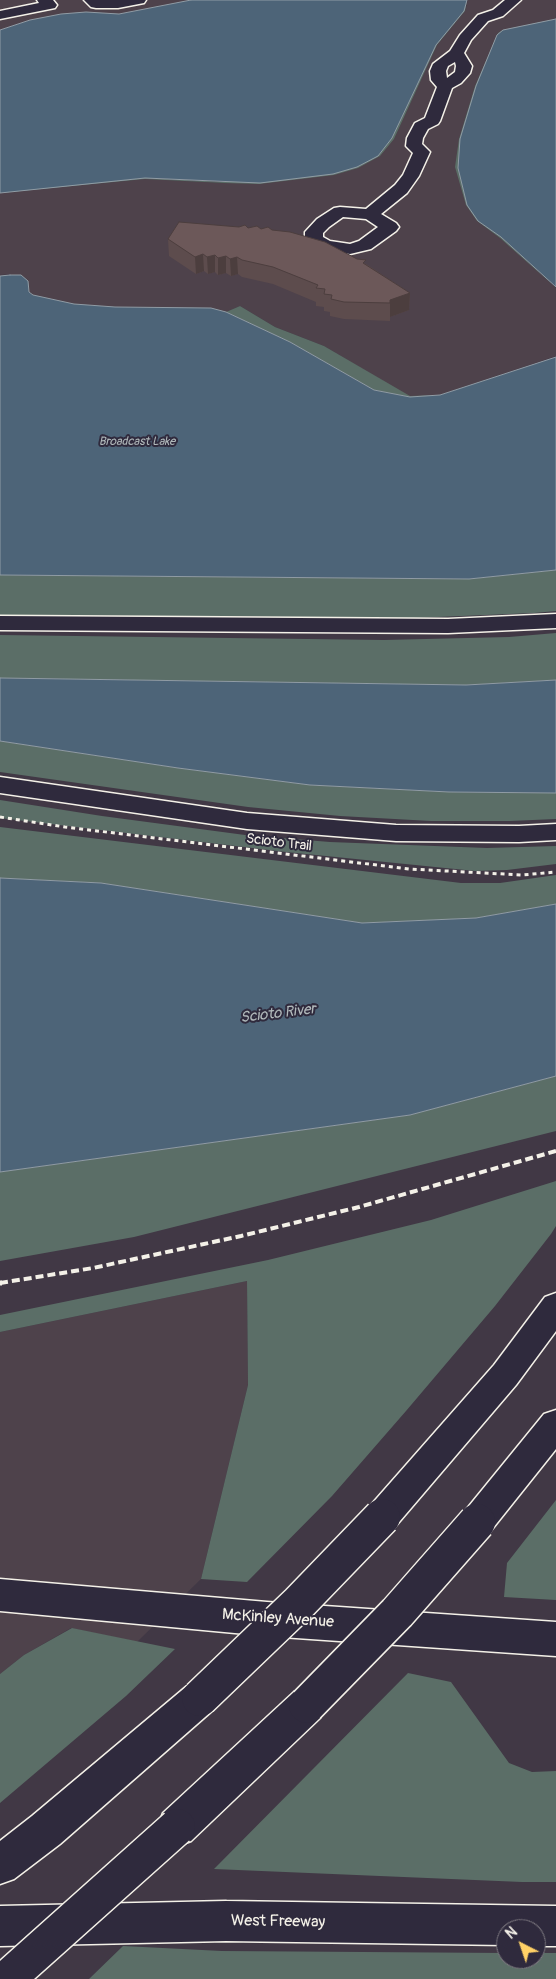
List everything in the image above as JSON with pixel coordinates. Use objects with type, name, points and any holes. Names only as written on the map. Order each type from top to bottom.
[{"type":"main road","points":[[0,15],[50,5],[44,0]]},
{"type":"main road","points":[[91,0],[96,4],[118,4],[139,0]]},
{"type":"main road","points":[[483,18],[482,12],[485,3],[490,0]]},
{"type":"main road","points":[[370,214],[401,189],[411,176],[433,138],[445,86],[456,80],[462,73],[464,66],[462,60],[456,54],[465,38],[483,18],[498,13],[514,0]]},
{"type":"main road","points":[[0,623],[448,626],[556,621]]},
{"type":"main road","points":[[0,785],[257,822],[396,833],[519,834],[556,832]]},
{"type":"main road","points":[[0,1865],[46,1830],[200,1698],[299,1603],[382,1517],[505,1375],[556,1306]]},
{"type":"main road","points":[[7,1979],[177,1827],[307,1705],[397,1612],[477,1522],[556,1424]]},
{"type":"main road","name":"McKinley Avenue","points":[[0,1595],[267,1619],[556,1639]]},
{"type":"main road","name":"West Freeway","points":[[0,1926],[226,1921],[556,1926]]},
{"type":"path","name":"Scioto Trail","points":[[0,817],[65,827],[409,868],[522,875],[556,872]]},
{"type":"shaded area","points":[[0,0],[191,0],[119,14],[61,14],[30,20],[0,30]]},
{"type":"shaded area","points":[[468,0],[556,0],[556,19],[498,33],[475,86],[459,139],[477,221],[500,238],[556,288],[556,356],[440,395],[410,397],[324,346],[275,327],[240,306],[226,312],[211,308],[115,307],[74,304],[33,295],[10,274],[0,275],[0,193],[145,179],[224,183],[394,139],[437,45],[465,11]]},
{"type":"shaded area","points":[[247,1281],[248,1385],[201,1579],[137,1642],[71,1628],[24,1655],[0,1674],[0,1332]]},
{"type":"green space","points":[[467,0],[465,11],[437,45],[394,139],[380,156],[358,168],[334,175],[259,184],[145,179],[0,193],[50,186],[145,178],[224,182],[415,88],[436,45],[464,11]]},
{"type":"green space","points":[[556,19],[532,26],[503,30]]},
{"type":"green space","points":[[503,30],[478,221],[501,237],[556,288],[500,238],[477,221],[466,205],[455,167],[459,139],[475,86],[498,33]]},
{"type":"green space","points":[[240,306],[275,327],[324,346],[410,396],[440,395],[410,397],[374,390],[290,342],[226,312]]},
{"type":"green space","points":[[556,570],[556,611],[534,613],[414,618],[0,615],[0,575],[469,579]]},
{"type":"green space","points":[[556,633],[556,680],[466,685],[0,678],[0,635],[384,640],[509,637]]},
{"type":"green space","points":[[0,741],[178,768],[310,785],[449,792],[556,793],[556,819],[431,821],[340,816],[248,807],[0,772]]},
{"type":"green space","points":[[0,800],[245,835],[330,842],[487,848],[556,846],[556,864],[507,870],[475,871],[286,852],[0,818]]},
{"type":"green space","points":[[0,827],[461,883],[500,883],[556,875],[556,904],[476,918],[362,923],[101,883],[0,878]]},
{"type":"green space","points":[[556,1076],[556,1131],[134,1237],[0,1261],[0,1172],[410,1115]]},
{"type":"green space","points":[[556,1181],[556,1226],[551,1234],[495,1306],[332,1496],[247,1582],[201,1579],[248,1385],[247,1281],[0,1332],[0,1315],[268,1260],[431,1220]]},
{"type":"green space","points":[[556,1500],[556,1600],[504,1597],[507,1563]]},
{"type":"green space","points":[[72,1628],[175,1649],[126,1696],[0,1803],[0,1674],[24,1655]]},
{"type":"green space","points":[[408,1673],[451,1682],[509,1763],[532,1772],[556,1771],[556,1882],[214,1869]]},
{"type":"green space","points":[[123,1946],[222,1951],[496,1953],[496,1969],[546,1969],[546,1953],[556,1953],[556,1979],[89,1979]]},
{"type":"water","points":[[191,0],[467,0],[464,11],[436,45],[392,138],[378,156],[357,167],[333,174],[260,183],[145,178],[0,193],[0,30],[30,20],[61,14],[86,12],[119,14]]},
{"type":"water","points":[[556,19],[556,287],[501,237],[478,221],[467,205],[458,168],[460,139],[476,86],[497,35],[503,30]]},
{"type":"water","name":"Broadcast Lake","points":[[21,275],[28,281],[29,292],[33,295],[74,304],[115,307],[211,308],[226,312],[290,342],[374,390],[410,397],[440,395],[556,357],[556,570],[469,579],[0,575],[0,276]]},
{"type":"water","points":[[0,678],[466,685],[556,680],[556,793],[449,792],[310,785],[178,768],[0,741]]},
{"type":"water","name":"Scioto River","points":[[0,878],[101,883],[362,923],[476,918],[556,904],[556,1076],[410,1115],[0,1172]]},
{"type":"building","points":[[179,222],[239,227],[245,225],[248,228],[257,226],[261,229],[268,227],[272,230],[290,232],[325,242],[357,259],[366,260],[363,263],[410,293],[390,300],[390,303],[344,302],[331,299],[332,295],[324,294],[325,289],[316,288],[318,285],[273,267],[242,260],[237,257],[230,259],[226,256],[218,258],[215,255],[207,257],[203,254],[195,257],[168,239]]},
{"type":"railway","points":[[2,1283],[0,1283],[93,1268],[241,1236],[359,1207],[556,1151]]}]
